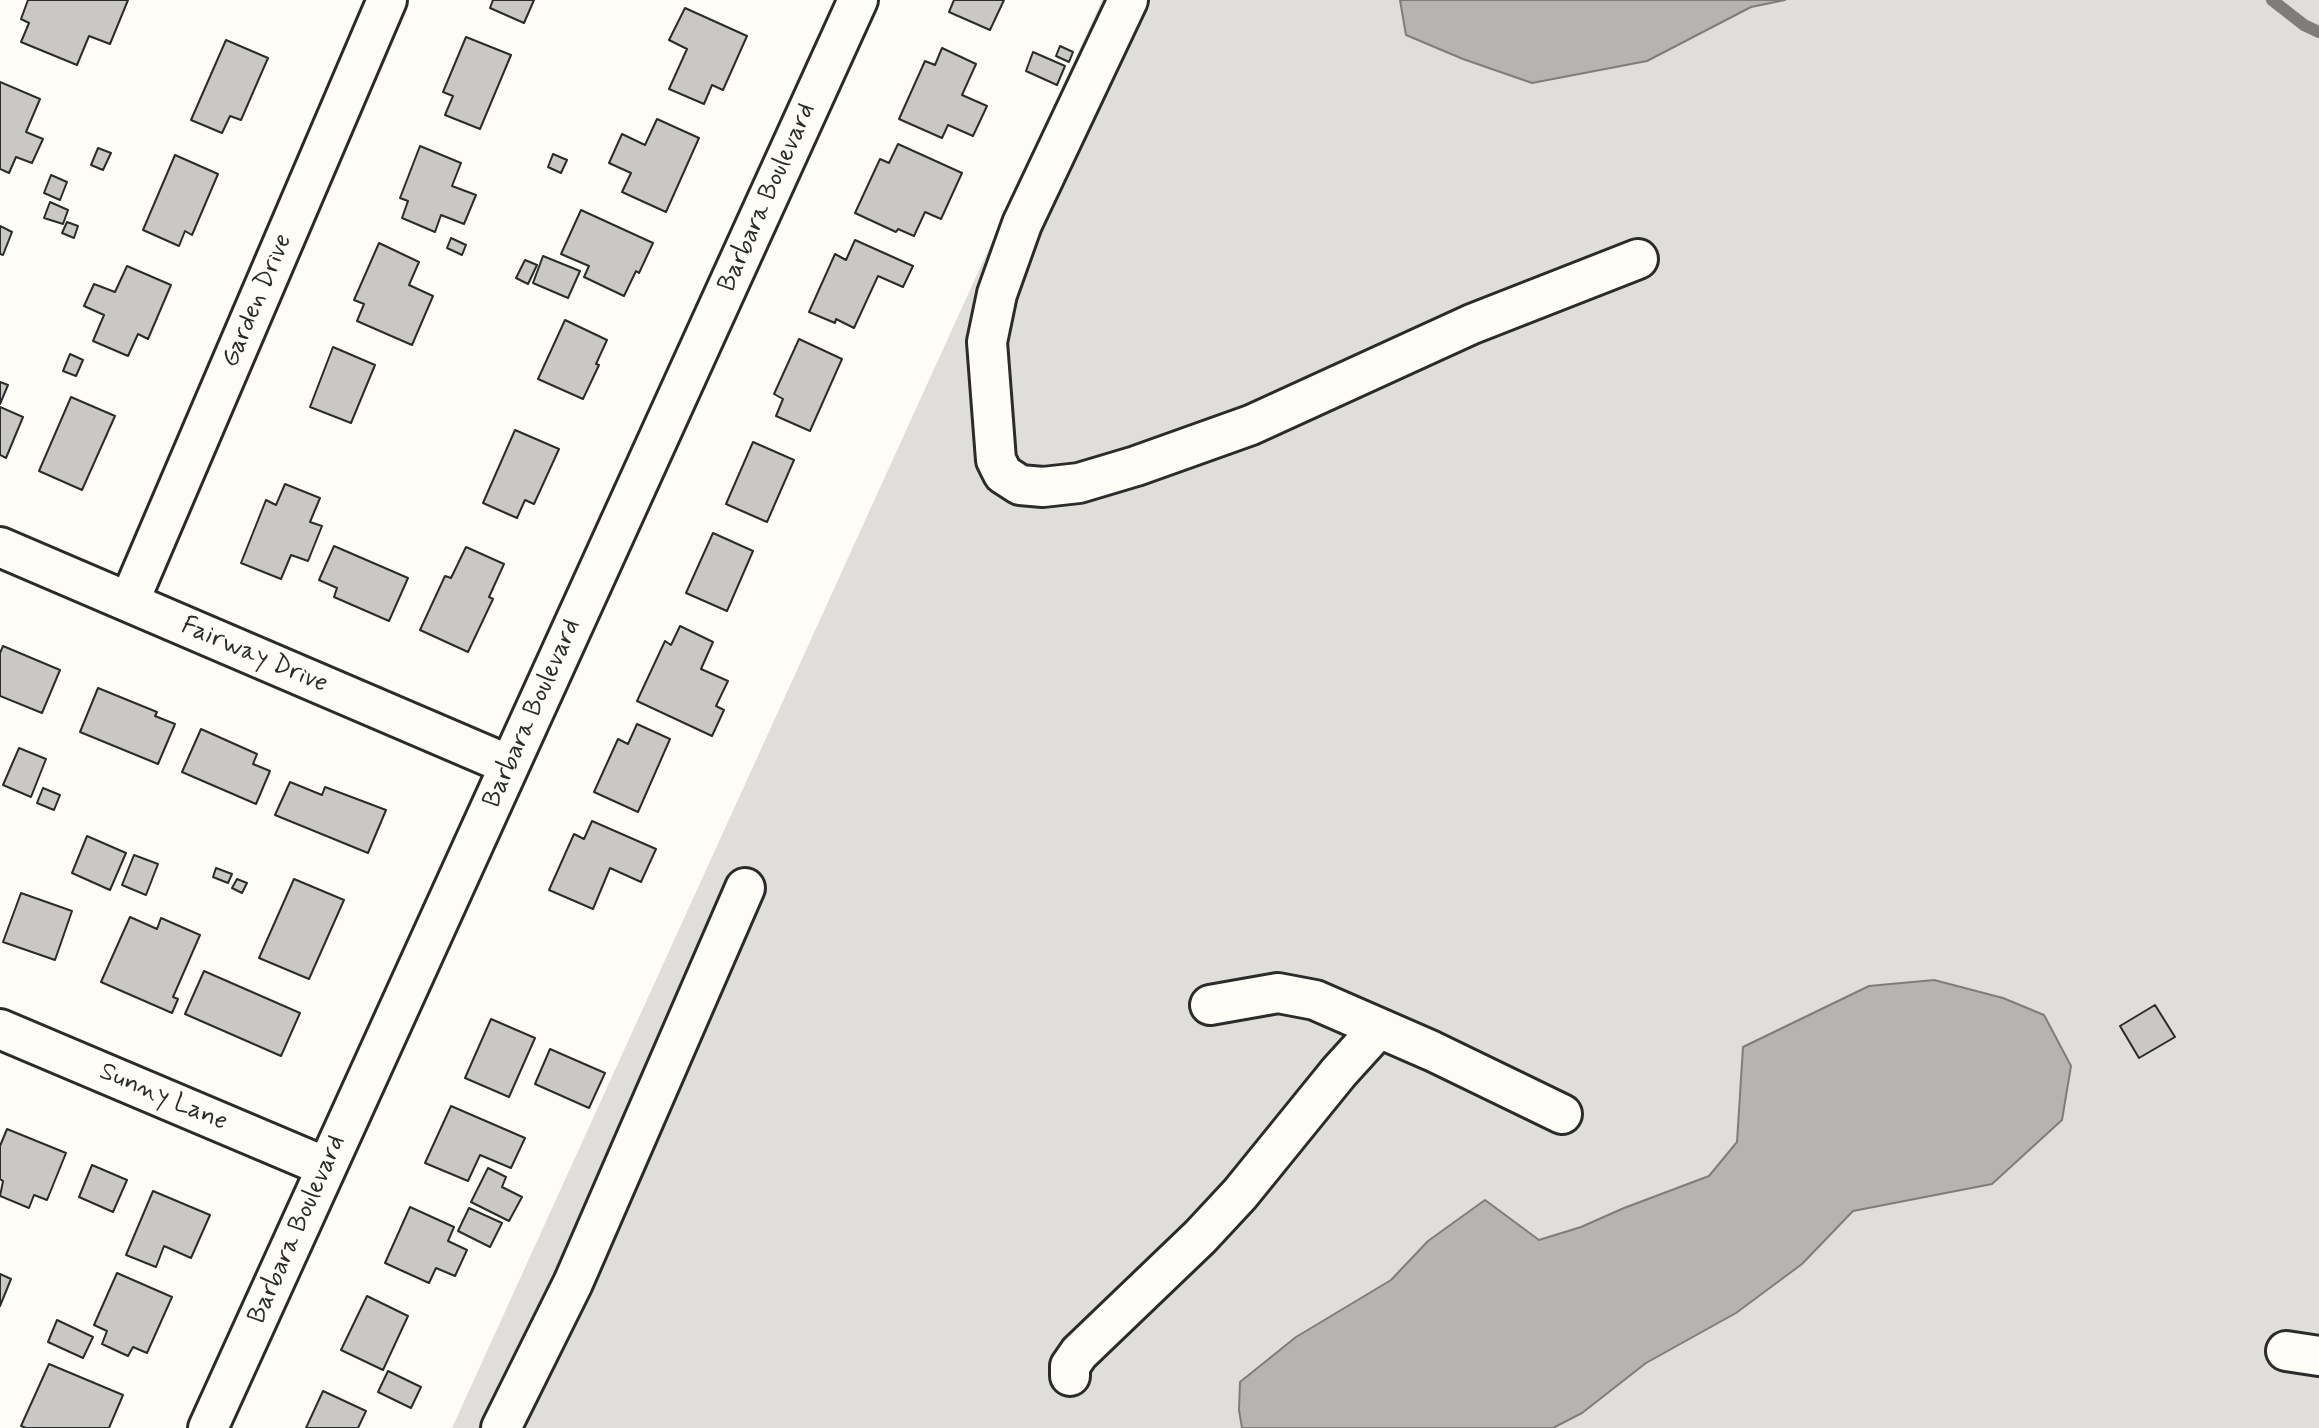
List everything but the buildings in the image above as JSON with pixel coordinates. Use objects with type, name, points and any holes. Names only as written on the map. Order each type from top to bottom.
[{"type":"street","name":"Garden Drive","points":[[129,602],[387,0]]},
{"type":"street","name":"Barbara Boulevard","points":[[208,1428],[858,0]]},
{"type":"street","points":[[1128,0],[1022,223],[997,294],[987,342],[996,460],[1003,474],[1020,485],[1043,487],[1079,483],[1136,466],[1251,425],[1472,324],[1638,259]]},
{"type":"street","name":"Fairway Drive","points":[[0,547],[509,765]]},
{"type":"street","points":[[501,1428],[573,1283],[745,888]]},
{"type":"street","points":[[1210,1006],[1278,993],[1315,1000],[1432,1051],[1562,1114]]},
{"type":"street","points":[[1070,1376],[1070,1366],[1079,1353],[1232,1203],[1339,1072],[1379,1028]]},
{"type":"street","name":"Sunny Lane","points":[[0,1029],[326,1167]]},
{"type":"shaded area","points":[[1102,0],[2319,0],[2319,1428],[452,1428]]},
{"type":"shaded area","points":[[1400,0],[1785,0],[1751,7],[1647,61],[1532,83],[1463,59],[1406,35]]},
{"type":"shaded area","points":[[1934,980],[2003,998],[2044,1015],[2071,1066],[2062,1120],[1992,1184],[1853,1211],[1802,1264],[1736,1313],[1646,1363],[1582,1413],[1553,1428],[1242,1428],[1239,1410],[1240,1382],[1296,1337],[1391,1280],[1428,1241],[1485,1200],[1539,1240],[1581,1227],[1709,1176],[1737,1142],[1743,1047],[1869,986]]},
{"type":"waterway","points":[[2272,0],[2304,25],[2319,32]]}]
